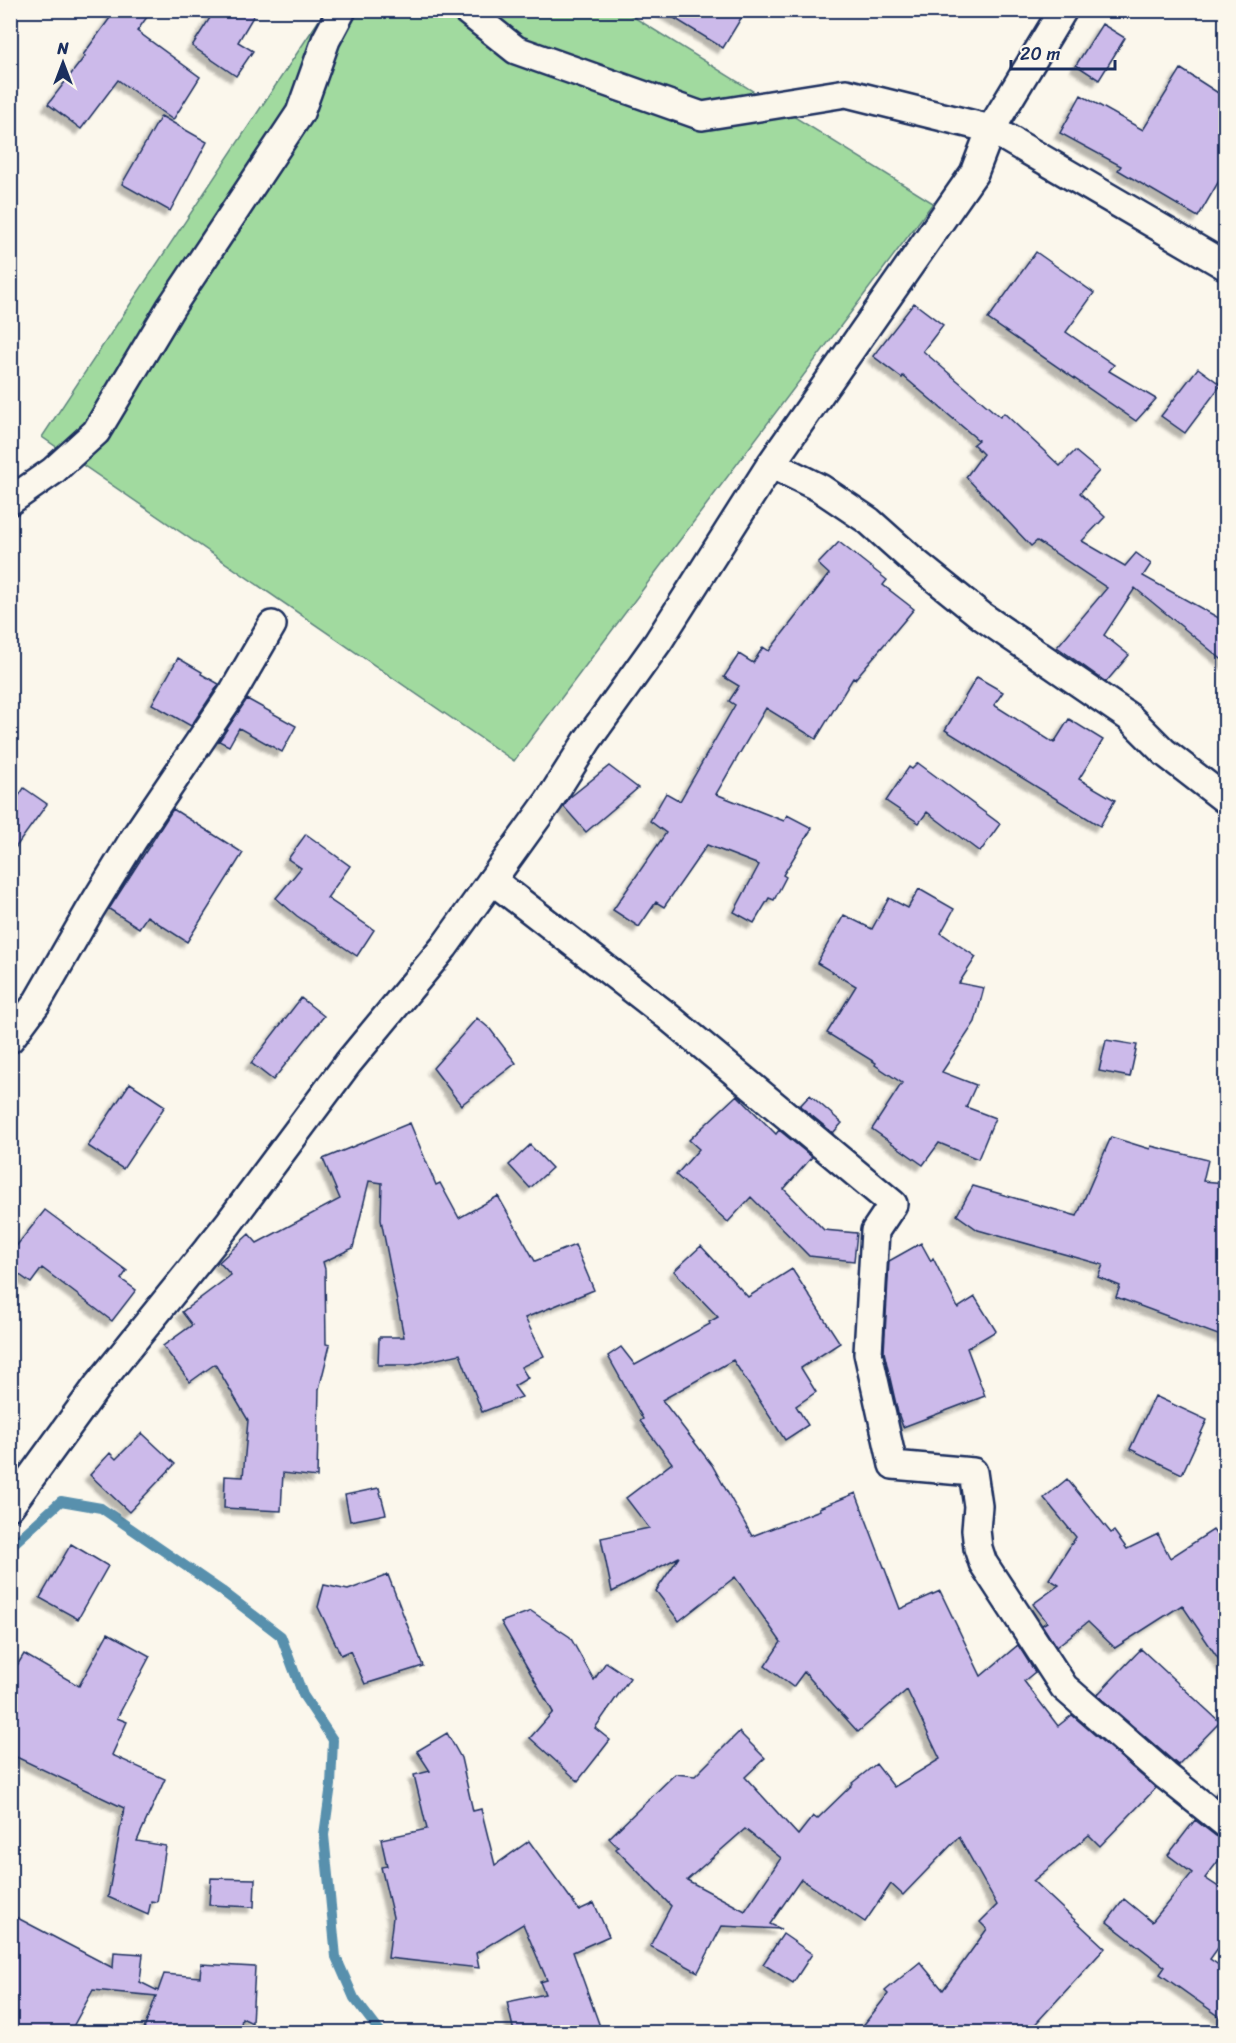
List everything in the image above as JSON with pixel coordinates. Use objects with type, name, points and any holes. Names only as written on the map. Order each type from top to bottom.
[{"type":"street","points":[[10,501],[53,471],[96,432],[171,308],[300,113],[326,40],[342,10]]},
{"type":"street","points":[[466,10],[516,50],[702,116],[846,93],[991,129],[1226,266]]},
{"type":"street","points":[[10,1506],[98,1385],[228,1224],[348,1062],[444,947],[549,801],[587,741],[658,642],[771,464],[974,173],[991,129],[1063,10]]},
{"type":"street","points":[[771,464],[820,488],[869,521],[982,617],[1129,717],[1164,752],[1226,800]]},
{"type":"street","points":[[10,1039],[36,1004],[90,910],[169,785],[233,692],[272,625]]},
{"type":"street","points":[[492,880],[666,1015],[893,1204],[875,1231],[868,1353],[893,1465],[973,1472],[978,1506],[976,1530],[982,1563],[1064,1687],[1166,1776],[1226,1824]]},
{"type":"green space","points":[[325,11],[624,11],[933,203],[514,761],[42,437]]},
{"type":"building","points":[[152,10],[137,31],[200,77],[173,120],[118,80],[81,129],[48,104],[85,56],[83,55],[115,11]]},
{"type":"building","points":[[215,10],[257,10],[238,42],[253,51],[236,76],[192,46]]},
{"type":"building","points":[[661,10],[746,10],[723,48]]},
{"type":"building","points":[[1102,24],[1125,38],[1099,80],[1076,65]]},
{"type":"building","points":[[1181,69],[1226,98],[1226,169],[1198,217],[1118,170],[1121,166],[1060,133],[1081,95],[1143,130]]},
{"type":"building","points":[[161,116],[207,142],[170,211],[122,184]]},
{"type":"building","points":[[1036,252],[1094,293],[1066,332],[1114,365],[1109,371],[1156,399],[1136,421],[988,319]]},
{"type":"building","points":[[914,303],[943,325],[923,351],[1000,417],[1004,413],[1060,466],[1075,451],[1099,471],[1080,493],[1105,517],[1082,541],[1125,566],[1136,553],[1151,564],[1143,576],[1226,622],[1226,663],[1135,588],[1104,635],[1129,655],[1106,682],[1057,647],[1107,588],[1037,541],[1031,546],[966,477],[983,454],[973,444],[978,440],[903,376],[902,378],[873,356]]},
{"type":"building","points":[[1198,368],[1221,385],[1185,433],[1161,416]]},
{"type":"building","points":[[839,542],[887,580],[883,585],[914,609],[855,679],[853,678],[816,739],[766,708],[716,794],[784,821],[787,815],[812,828],[783,875],[786,877],[774,900],[769,898],[754,923],[734,912],[759,865],[707,845],[664,907],[656,902],[639,927],[613,910],[666,833],[650,821],[666,793],[680,801],[735,705],[729,701],[739,686],[724,677],[739,654],[753,663],[763,647],[769,651],[829,574],[818,564]]},
{"type":"building","points":[[178,658],[219,684],[191,726],[152,704]]},
{"type":"building","points":[[977,677],[1003,692],[994,705],[1054,743],[1069,719],[1103,740],[1079,779],[1115,800],[1100,826],[945,730]]},
{"type":"building","points":[[247,699],[296,726],[282,752],[239,728],[229,746],[219,741]]},
{"type":"building","points":[[918,763],[1000,824],[980,852],[927,812],[919,823],[886,801],[909,767],[912,769]]},
{"type":"building","points":[[609,766],[638,788],[586,832],[564,807],[569,798]]},
{"type":"building","points":[[24,788],[47,804],[10,855],[10,809]]},
{"type":"building","points":[[173,809],[243,853],[187,942],[147,916],[139,928],[109,909]]},
{"type":"building","points":[[306,834],[350,866],[327,898],[374,930],[357,956],[297,916],[276,898],[301,868],[288,859]]},
{"type":"building","points":[[919,889],[954,909],[941,933],[976,957],[959,983],[984,988],[975,1022],[942,1072],[976,1085],[966,1107],[995,1118],[978,1159],[939,1143],[923,1165],[872,1129],[902,1083],[875,1065],[876,1063],[827,1033],[856,986],[817,963],[844,915],[872,929],[889,898],[908,908]]},
{"type":"building","points":[[301,998],[324,1016],[273,1080],[251,1063]]},
{"type":"building","points":[[477,1018],[490,1029],[516,1063],[461,1105],[433,1068]]},
{"type":"building","points":[[1106,1040],[1137,1045],[1130,1077],[1099,1071]]},
{"type":"building","points":[[130,1083],[165,1106],[123,1169],[88,1146]]},
{"type":"building","points":[[737,1095],[776,1134],[779,1130],[812,1157],[784,1189],[824,1230],[857,1233],[854,1261],[809,1256],[751,1197],[728,1222],[676,1175],[699,1149],[689,1140]]},
{"type":"building","points":[[810,1095],[842,1123],[833,1133],[800,1106]]},
{"type":"building","points":[[410,1123],[436,1185],[440,1183],[459,1218],[498,1196],[535,1261],[575,1245],[594,1290],[525,1318],[544,1356],[521,1367],[528,1378],[514,1386],[522,1397],[482,1412],[460,1354],[410,1365],[378,1365],[379,1337],[404,1337],[381,1220],[382,1183],[369,1181],[353,1248],[323,1262],[326,1344],[330,1345],[319,1389],[317,1477],[283,1473],[281,1511],[224,1508],[225,1476],[243,1477],[248,1420],[215,1364],[190,1382],[163,1346],[192,1325],[182,1312],[231,1275],[219,1262],[249,1234],[257,1243],[340,1199],[323,1159]]},
{"type":"building","points":[[1111,1137],[1150,1149],[1151,1146],[1208,1160],[1203,1181],[1226,1183],[1226,1338],[1116,1297],[1120,1286],[1098,1277],[1103,1265],[978,1230],[957,1215],[973,1186],[1077,1216]]},
{"type":"building","points":[[530,1145],[552,1168],[530,1188],[509,1165]]},
{"type":"building","points":[[45,1210],[127,1271],[121,1279],[136,1290],[112,1321],[42,1268],[31,1283],[10,1268],[10,1254]]},
{"type":"building","points":[[921,1243],[931,1261],[933,1258],[958,1308],[975,1297],[996,1331],[967,1348],[985,1396],[903,1427],[884,1352],[889,1261]]},
{"type":"building","points":[[701,1246],[748,1297],[792,1269],[840,1343],[801,1368],[816,1392],[796,1406],[808,1425],[785,1440],[733,1360],[662,1400],[712,1465],[752,1536],[820,1510],[819,1508],[856,1493],[900,1609],[940,1591],[981,1676],[1018,1645],[1035,1672],[1024,1681],[1058,1726],[1072,1715],[1156,1788],[1100,1846],[1089,1835],[1033,1881],[1105,1948],[1028,2032],[858,2032],[888,1994],[885,1991],[920,1962],[943,1990],[987,1929],[980,1922],[997,1905],[959,1837],[903,1895],[891,1884],[865,1922],[801,1879],[770,1924],[781,1929],[722,1926],[698,1972],[650,1946],[671,1906],[616,1849],[618,1847],[609,1838],[675,1774],[695,1776],[739,1732],[765,1758],[745,1777],[798,1835],[813,1816],[817,1819],[852,1783],[876,1764],[894,1787],[940,1759],[907,1690],[858,1732],[804,1672],[793,1687],[765,1666],[781,1642],[735,1577],[679,1621],[656,1591],[679,1557],[612,1592],[601,1538],[649,1528],[626,1498],[672,1463],[640,1421],[643,1419],[608,1356],[621,1347],[635,1365],[710,1324],[709,1322],[718,1317],[674,1271]],"holes":[[[745,1829],[781,1858],[745,1911],[687,1880]]]},
{"type":"building","points":[[1155,1396],[1207,1420],[1182,1474],[1130,1449]]},
{"type":"building","points":[[142,1433],[175,1464],[129,1512],[90,1475],[110,1453],[116,1459]]},
{"type":"building","points":[[1067,1479],[1111,1533],[1114,1531],[1127,1549],[1158,1534],[1170,1558],[1213,1530],[1216,1534],[1226,1529],[1226,1670],[1182,1605],[1115,1648],[1088,1622],[1056,1647],[1042,1625],[1047,1622],[1033,1604],[1059,1585],[1049,1579],[1076,1537],[1044,1498]]},
{"type":"building","points":[[379,1488],[386,1514],[350,1521],[345,1495]]},
{"type":"building","points":[[71,1544],[108,1566],[78,1619],[40,1598]]},
{"type":"building","points":[[388,1575],[423,1666],[365,1684],[350,1651],[341,1655],[318,1607],[324,1585],[348,1590]]},
{"type":"building","points":[[531,1611],[570,1637],[594,1680],[606,1662],[630,1678],[595,1728],[610,1740],[578,1781],[530,1738],[553,1712],[501,1622]]},
{"type":"building","points":[[108,1633],[150,1656],[117,1718],[127,1722],[112,1755],[165,1779],[137,1841],[166,1846],[157,1902],[151,1901],[148,1915],[108,1897],[124,1808],[10,1754],[10,1677],[24,1654],[79,1686]]},
{"type":"building","points":[[1141,1649],[1220,1722],[1178,1765],[1097,1695]]},
{"type":"building","points":[[447,1733],[461,1758],[473,1811],[481,1809],[495,1865],[529,1841],[579,1910],[594,1903],[609,1936],[573,1952],[602,2032],[514,2032],[507,2002],[545,1994],[540,1982],[547,1980],[523,1924],[476,1953],[479,1968],[388,1958],[393,1917],[381,1867],[387,1866],[381,1839],[427,1829],[414,1775],[430,1771],[417,1751]]},
{"type":"building","points":[[1226,1781],[1226,1803],[1215,1795]]},
{"type":"building","points":[[1195,1820],[1216,1836],[1226,1839],[1226,1851],[1205,1878],[1226,1892],[1226,1937],[1210,1959],[1226,1970],[1226,2021],[1160,1974],[1165,1967],[1107,1922],[1124,1899],[1152,1922],[1192,1873],[1168,1855]]},
{"type":"building","points":[[211,1878],[255,1879],[254,1907],[209,1905]]},
{"type":"building","points":[[10,1914],[113,1968],[114,1952],[143,1954],[140,1982],[158,1991],[164,1974],[200,1977],[201,1964],[255,1967],[252,2023],[242,2018],[240,2032],[143,2032],[156,1996],[93,1990],[70,2032],[10,2032]]},
{"type":"building","points":[[783,1934],[812,1954],[793,1983],[763,1964]]},
{"type":"waterway","points":[[10,1547],[61,1501],[101,1508],[222,1591],[281,1636],[303,1695],[333,1740],[331,1785],[324,1835],[336,1957],[354,1998],[380,2032]]}]
